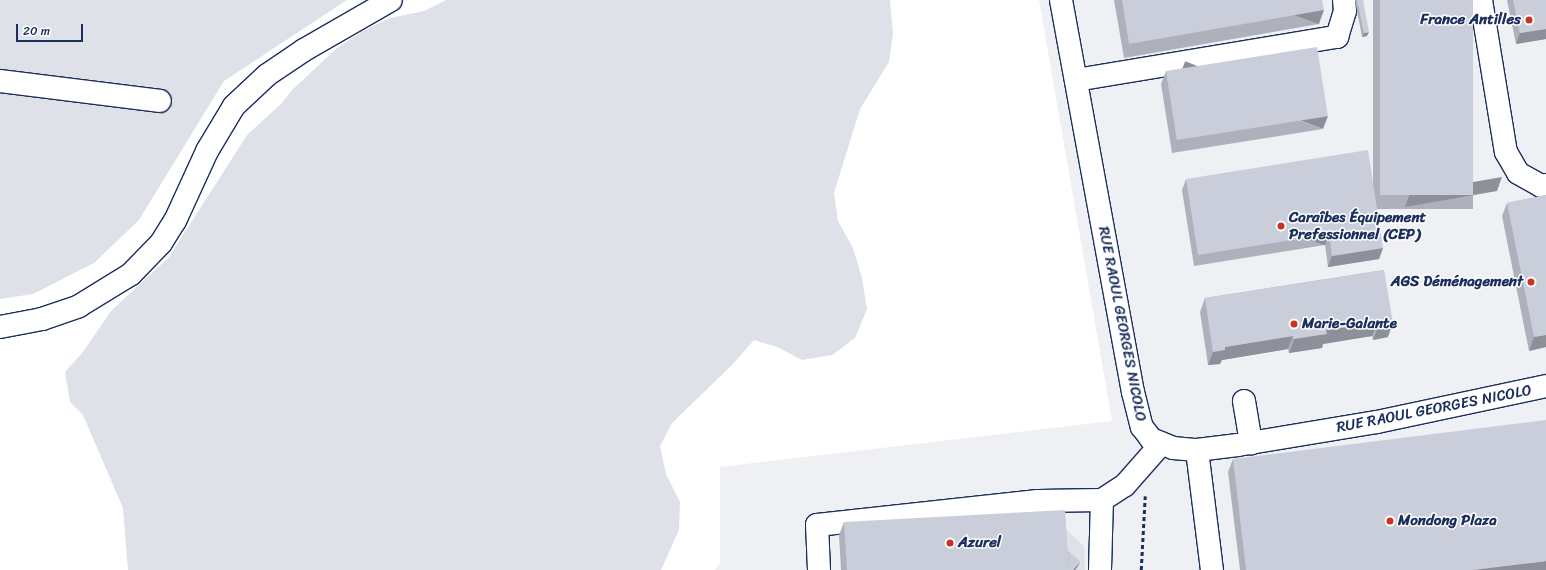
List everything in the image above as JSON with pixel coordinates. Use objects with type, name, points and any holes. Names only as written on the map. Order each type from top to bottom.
[{"type":"street","points":[[0,327],[42,319],[79,306],[131,274],[161,243],[175,221],[207,151],[234,106],[267,75],[304,50],[391,0]]},
{"type":"street","name":"RUE RAOUL GEORGES NICOLO","points":[[1061,0],[1133,392],[1142,427],[1151,439],[1155,452],[1197,450],[1252,443],[1377,422],[1546,386]]},
{"type":"street","points":[[1076,80],[1337,37],[1345,11],[1344,0]]},
{"type":"street","points":[[1481,0],[1506,152],[1518,173],[1541,186],[1546,185]]},
{"type":"street","points":[[0,81],[160,101]]},
{"type":"street","points":[[1244,401],[1252,443]]},
{"type":"street","points":[[1197,450],[1212,570]]},
{"type":"street","points":[[819,570],[817,526],[1038,501],[1102,500],[1125,485],[1155,452]]},
{"type":"street","points":[[1100,570],[1102,500]]},
{"type":"path","points":[[1141,570],[1155,452]]},
{"type":"shaded area","points":[[0,0],[347,0],[224,81],[139,220],[94,263],[33,294],[0,299]]},
{"type":"shaded area","points":[[446,0],[890,0],[893,34],[889,62],[860,109],[834,193],[838,221],[853,248],[862,278],[867,309],[855,338],[832,355],[802,360],[777,347],[754,340],[731,366],[672,423],[660,446],[666,474],[680,502],[679,530],[661,570],[128,570],[123,508],[83,415],[70,402],[65,372],[83,352],[111,311],[169,257],[247,135],[282,103],[292,90],[337,48],[363,31],[390,18],[424,11]]},
{"type":"shaded area","points":[[1039,0],[1546,0],[1546,570],[715,570],[720,563],[720,467],[1112,421]]},
{"type":"shaded area","points":[[1060,524],[1084,546],[1085,570],[1063,570]]},
{"type":"building","points":[[1122,0],[1322,0],[1324,10],[1129,44]]},
{"type":"building","points":[[1357,0],[1363,0],[1369,32],[1364,33]]},
{"type":"building","points":[[1380,0],[1473,0],[1473,195],[1380,195]]},
{"type":"building","name":"France Antilles","points":[[1513,0],[1546,0],[1546,29],[1520,33]]},
{"type":"building","points":[[1317,47],[1328,116],[1177,140],[1166,71]]},
{"type":"building","name":"Caraîbes Équipement Prefessionnel (CEP)","points":[[1368,150],[1383,248],[1332,256],[1329,234],[1198,255],[1186,179]]},
{"type":"building","name":"AGS Déménagement","points":[[1546,195],[1546,335],[1534,337],[1507,203]]},
{"type":"building","name":"Marie-Galante","points":[[1384,270],[1393,323],[1378,326],[1377,323],[1326,330],[1327,334],[1294,339],[1293,336],[1225,347],[1225,350],[1213,352],[1205,298]]},
{"type":"building","name":"Mondong Plaza","points":[[1546,420],[1546,561],[1473,570],[1246,570],[1233,459]]},
{"type":"building","name":"Azurel","points":[[1065,510],[1069,570],[847,570],[844,522]]},
{"type":"building","points":[[1068,551],[1080,562],[1073,570],[1069,570]]},
{"type":"place","name":"France Antilles","points":[[1529,20]]},
{"type":"place","name":"Caraîbes Équipement Prefessionnel (CEP)","points":[[1281,226]]},
{"type":"place","name":"AGS Déménagement","points":[[1531,282]]},
{"type":"place","name":"Marie-Galante","points":[[1294,324]]},
{"type":"place","name":"Mondong Plaza","points":[[1390,521]]},
{"type":"place","name":"Azurel","points":[[950,543]]}]
